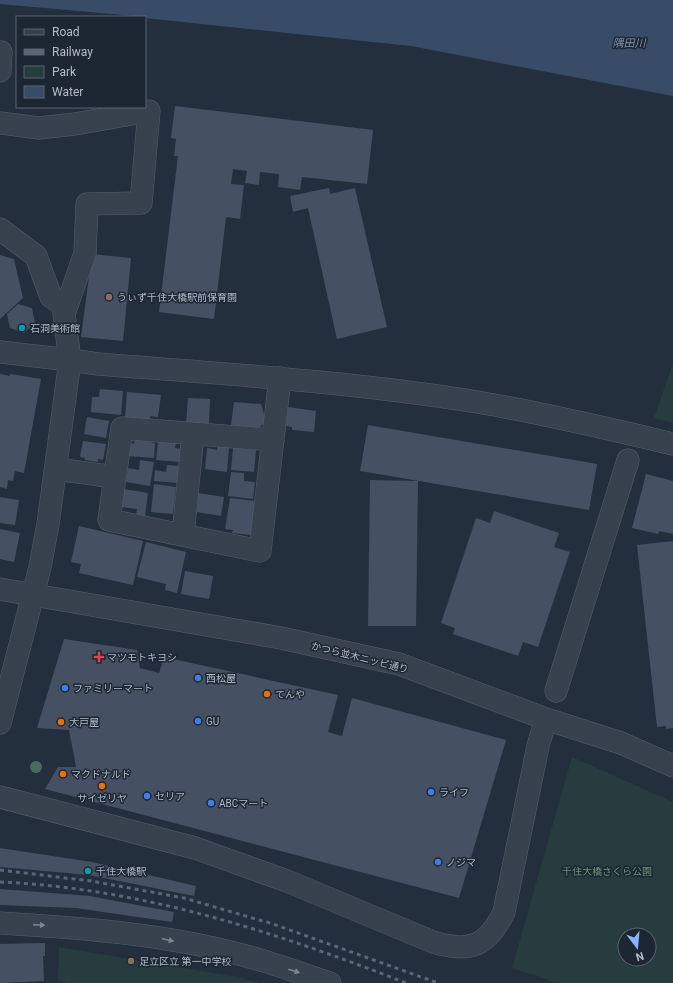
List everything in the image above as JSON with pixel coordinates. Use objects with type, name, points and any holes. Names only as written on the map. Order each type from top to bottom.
[{"type":"street","points":[[0,123],[39,128],[75,124],[150,111],[141,203],[87,204],[85,253],[64,314],[70,360],[48,524],[34,595],[0,723]]},
{"type":"street","points":[[0,229],[36,256],[51,297],[66,307]]},
{"type":"street","points":[[0,352],[98,364],[280,378],[359,386],[484,403],[673,444]]},
{"type":"street","points":[[273,440],[122,428],[109,520],[260,551],[273,440],[280,378]]},
{"type":"street","points":[[183,535],[193,434]]},
{"type":"street","points":[[556,691],[628,460]]},
{"type":"street","points":[[56,469],[115,477]]},
{"type":"street","name":"かつら並木ニッピ通り","points":[[0,589],[281,638],[399,664],[546,718],[621,743],[673,766]]},
{"type":"street","points":[[0,798],[195,848],[287,881],[433,942],[451,947],[468,946],[482,941],[496,929],[504,912],[538,746],[546,718]]},
{"type":"street","points":[[0,923],[86,928],[162,938],[246,956],[330,983]]},
{"type":"green space","points":[[673,363],[673,423],[654,418]]},
{"type":"green space","name":"千住大橋さくら公園","points":[[572,757],[673,802],[673,983],[558,983],[512,968]]},
{"type":"green space","points":[[59,947],[242,978],[260,983],[67,983],[58,980]]},
{"type":"water","name":"隅田川","points":[[0,0],[673,0],[673,96],[411,46],[146,18],[146,16],[0,4]]},
{"type":"building","points":[[175,106],[373,130],[367,184],[302,177],[300,190],[278,187],[279,174],[260,172],[259,185],[245,183],[247,171],[233,169],[231,184],[244,185],[240,219],[226,217],[214,319],[159,312],[178,156],[174,156],[176,139],[171,138]]},
{"type":"building","points":[[329,188],[330,194],[355,188],[387,327],[337,339],[308,208],[293,212],[290,196]]},
{"type":"building","points":[[92,254],[131,258],[123,341],[81,337]]},
{"type":"building","points":[[0,255],[14,259],[23,298],[0,319]]},
{"type":"building","points":[[18,304],[32,308],[35,323],[24,333],[10,328],[7,314]]},
{"type":"building","points":[[0,374],[10,376],[10,374],[41,379],[24,473],[15,471],[13,481],[8,480],[7,489],[0,487]]},
{"type":"building","points":[[100,389],[123,391],[121,415],[91,412],[92,397],[99,397]]},
{"type":"building","points":[[127,392],[161,395],[158,417],[150,416],[150,420],[125,418]]},
{"type":"building","points":[[188,398],[210,399],[209,424],[186,423]]},
{"type":"building","points":[[234,402],[261,404],[266,421],[259,428],[231,425]]},
{"type":"building","points":[[288,407],[316,411],[314,432],[292,430],[292,427],[286,426]]},
{"type":"building","points":[[87,417],[109,421],[106,438],[84,434]]},
{"type":"building","points":[[368,425],[597,464],[589,510],[360,471]]},
{"type":"building","points":[[135,439],[155,443],[154,458],[128,456],[130,443],[134,444]]},
{"type":"building","points":[[83,441],[106,444],[103,460],[98,459],[98,462],[85,460],[85,458],[80,457]]},
{"type":"building","points":[[158,442],[176,443],[175,448],[183,449],[181,462],[156,460]]},
{"type":"building","points":[[217,445],[229,447],[227,472],[205,469],[207,448],[217,450]]},
{"type":"building","points":[[233,448],[256,450],[254,472],[231,470]]},
{"type":"building","points":[[140,460],[154,462],[150,486],[126,482],[128,468],[139,470]]},
{"type":"building","points":[[167,465],[180,466],[178,483],[154,481],[155,470],[166,472]]},
{"type":"building","points":[[231,472],[244,473],[244,481],[255,482],[253,499],[228,496]]},
{"type":"building","points":[[646,474],[673,481],[673,534],[659,531],[658,534],[632,528]]},
{"type":"building","points":[[370,480],[418,481],[416,626],[368,626]]},
{"type":"building","points":[[154,484],[176,487],[173,514],[151,512]]},
{"type":"building","points":[[123,489],[148,493],[145,516],[136,515],[137,509],[121,507]]},
{"type":"building","points":[[198,493],[224,497],[221,516],[197,512]]},
{"type":"building","points":[[0,497],[19,500],[15,525],[0,523]]},
{"type":"building","points":[[230,498],[256,501],[251,535],[232,533],[233,530],[225,529]]},
{"type":"building","points":[[494,511],[559,533],[554,547],[570,552],[538,647],[523,642],[518,656],[453,634],[455,628],[441,623],[476,518],[490,523]]},
{"type":"building","points":[[79,526],[143,541],[133,585],[79,573],[81,564],[71,562]]},
{"type":"building","points":[[0,529],[20,533],[14,562],[0,559]]},
{"type":"building","points":[[673,541],[673,728],[666,729],[666,726],[657,727],[637,545]]},
{"type":"building","points":[[146,542],[186,552],[177,593],[165,590],[166,584],[137,577]]},
{"type":"building","points":[[185,571],[213,576],[209,599],[181,594]]},
{"type":"building","points":[[64,639],[137,650],[140,668],[159,673],[164,657],[338,695],[328,732],[342,736],[352,698],[506,740],[459,898],[45,789],[58,767],[76,767],[69,730],[37,728]]},
{"type":"building","name":"千住大橋駅","points":[[0,848],[92,862],[196,886],[194,896],[89,875],[0,867]]},
{"type":"building","name":"千住大橋駅","points":[[0,889],[90,896],[174,912],[172,922],[76,908],[0,905]]},
{"type":"building","points":[[45,943],[45,956],[43,956],[44,981],[0,983],[0,944]]},
{"type":"railway","points":[[0,870],[91,881],[184,898],[273,924],[438,983]]},
{"type":"railway","points":[[0,882],[52,886],[104,893],[156,903],[257,930],[357,964],[406,983]]},
{"type":"place","name":"うぃず千住大橋駅前保育園","points":[[109,297]]},
{"type":"place","name":"石洞美術館","points":[[22,328]]},
{"type":"place","name":"マツモトキヨシ","points":[[99,657]]},
{"type":"place","name":"西松屋","points":[[198,678]]},
{"type":"place","name":"ファミリーマート","points":[[65,688]]},
{"type":"place","name":"てんや","points":[[267,694]]},
{"type":"place","name":"GU","points":[[198,721]]},
{"type":"place","name":"大戸屋","points":[[61,722]]},
{"type":"place","name":"マクドナルド","points":[[63,774]]},
{"type":"place","name":"サイゼリヤ","points":[[102,786]]},
{"type":"place","name":"ライフ","points":[[431,792]]},
{"type":"place","name":"セリア","points":[[147,796]]},
{"type":"place","name":"ABCマート","points":[[211,803]]},
{"type":"place","name":"ノジマ","points":[[438,862]]},
{"type":"place","name":"千住大橋駅","points":[[88,871]]},
{"type":"place","name":"足立区立 第一中学校","points":[[131,961]]}]
